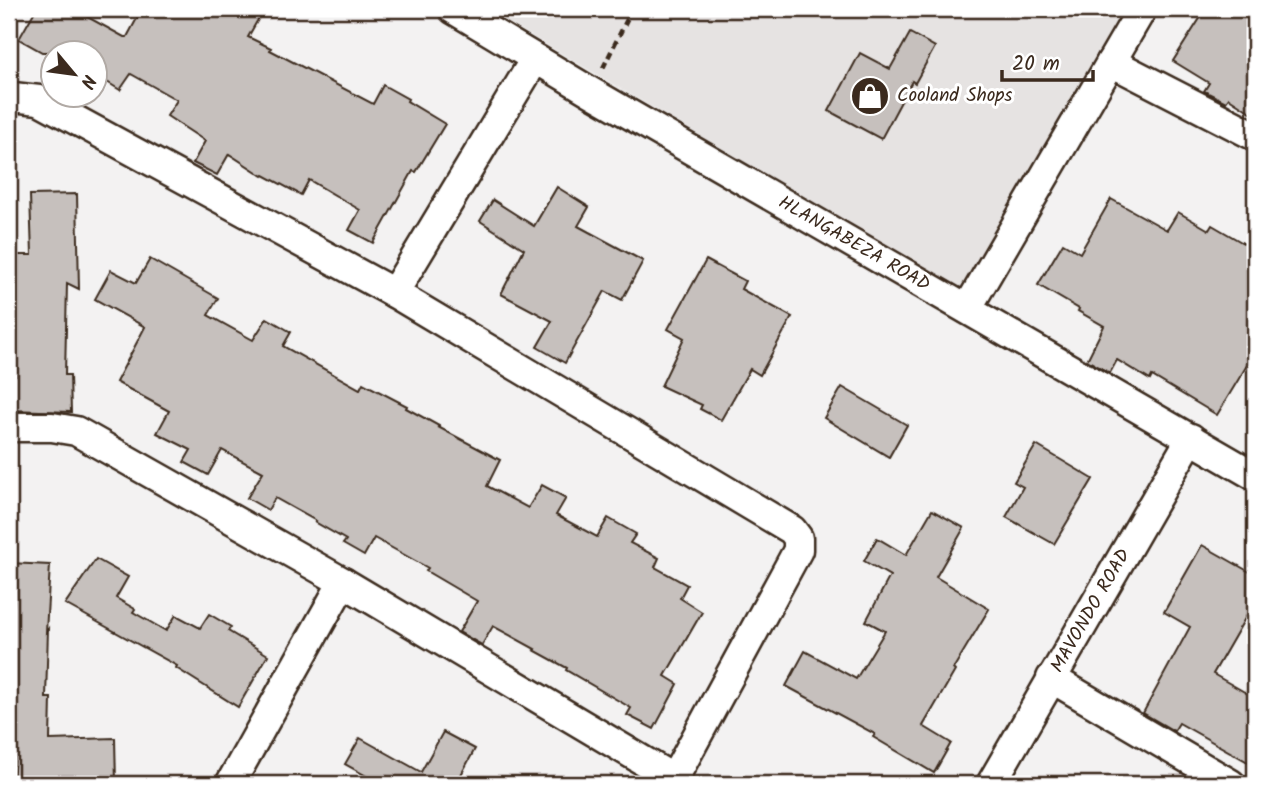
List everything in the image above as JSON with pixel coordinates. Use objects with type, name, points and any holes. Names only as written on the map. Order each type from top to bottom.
[{"type":"street","name":"HLANGABEZA ROAD","points":[[453,9],[591,92],[1255,476]]},
{"type":"street","points":[[967,309],[1142,9]]},
{"type":"street","points":[[394,293],[535,59]]},
{"type":"street","points":[[1111,62],[1255,136]]},
{"type":"street","points":[[9,98],[39,100],[394,293],[792,530],[799,544],[673,781],[343,582],[76,431],[52,426],[9,427]]},
{"type":"street","name":"MAVONDO ROAD","points":[[991,784],[1191,438]]},
{"type":"street","points":[[230,784],[343,582]]},
{"type":"street","points":[[1051,678],[1231,784]]},
{"type":"path","points":[[591,92],[632,9]]},
{"type":"shaded area","points":[[486,9],[1128,9],[963,291]]},
{"type":"building","points":[[36,9],[73,9],[127,37],[142,9],[264,9],[248,37],[373,104],[383,85],[445,124],[416,172],[413,171],[373,243],[349,230],[360,210],[309,180],[301,195],[263,176],[229,154],[217,175],[193,163],[205,141],[167,116],[177,100],[131,74],[120,90],[108,83],[108,38],[38,38],[38,50],[19,39]]},
{"type":"building","points":[[1206,9],[1255,9],[1255,115],[1229,98],[1226,102],[1204,91],[1209,83],[1173,61]]},
{"type":"building","name":"Cooland Shops","points":[[910,33],[935,47],[915,83],[912,81],[881,139],[829,111],[860,53],[890,69]]},
{"type":"building","points":[[557,187],[589,207],[578,226],[643,261],[622,300],[605,291],[565,363],[537,347],[552,321],[501,294],[524,249],[480,221],[493,200],[534,226]]},
{"type":"building","points":[[77,194],[79,289],[67,283],[65,375],[70,375],[71,412],[9,410],[9,376],[16,376],[17,302],[9,302],[9,255],[32,255],[30,195]]},
{"type":"building","points":[[1111,199],[1167,230],[1178,212],[1209,230],[1212,225],[1255,250],[1255,352],[1217,415],[1152,376],[1150,380],[1117,360],[1110,373],[1087,360],[1104,326],[1038,285],[1063,243],[1080,253]]},
{"type":"building","points":[[150,259],[218,298],[208,315],[253,340],[267,318],[291,332],[283,346],[360,389],[363,383],[407,406],[406,408],[438,427],[500,460],[487,486],[528,508],[542,485],[566,498],[556,515],[597,537],[608,518],[636,534],[630,543],[659,558],[655,567],[687,585],[680,598],[702,612],[665,676],[678,684],[654,729],[627,715],[631,708],[493,626],[482,645],[459,632],[477,601],[426,571],[428,568],[374,538],[364,556],[343,544],[346,540],[275,498],[268,510],[247,498],[263,472],[222,450],[208,475],[184,462],[191,450],[157,433],[169,411],[116,382],[145,327],[95,299],[111,270],[136,283]]},
{"type":"building","points":[[706,260],[745,281],[741,289],[792,317],[760,375],[750,369],[721,420],[700,409],[702,405],[661,386],[684,338],[668,329]]},
{"type":"building","points":[[842,387],[907,425],[889,457],[824,418]]},
{"type":"building","points":[[1036,445],[1093,479],[1054,544],[1006,517],[1023,487],[1014,482]]},
{"type":"building","points":[[932,510],[964,528],[936,577],[989,609],[923,726],[951,743],[934,773],[873,737],[875,734],[786,686],[805,651],[856,679],[885,631],[866,621],[890,576],[864,561],[877,538],[906,555]]},
{"type":"building","points":[[1202,545],[1255,575],[1255,601],[1213,674],[1255,698],[1255,766],[1179,723],[1174,731],[1143,713],[1190,627],[1164,612]]},
{"type":"building","points":[[96,559],[128,577],[116,598],[135,609],[133,612],[166,631],[176,615],[200,628],[209,614],[231,627],[228,631],[268,655],[238,707],[176,668],[177,666],[65,604]]},
{"type":"building","points":[[9,563],[50,565],[46,698],[51,698],[50,740],[115,738],[116,784],[13,784],[17,729],[9,729],[9,641],[15,591],[9,591]]},
{"type":"building","points":[[443,732],[475,749],[456,784],[381,784],[345,764],[360,738],[421,772]]},
{"type":"place","name":"Cooland Shops","points":[[870,96]]}]
